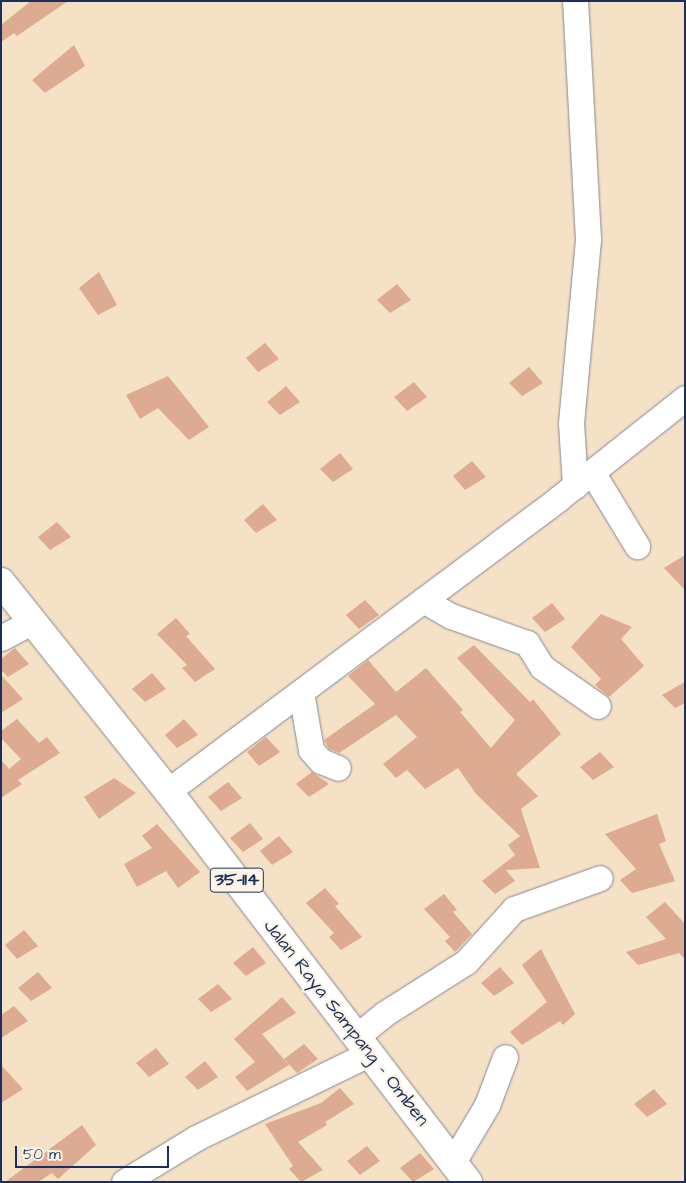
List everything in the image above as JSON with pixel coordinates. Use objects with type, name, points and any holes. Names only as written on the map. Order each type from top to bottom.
[{"type":"main road","name":"Jalan Raya Sampang - Omben","points":[[1,582],[168,792],[461,1172]]},
{"type":"street","points":[[575,1],[588,240],[571,423],[583,479],[637,546]]},
{"type":"street","points":[[168,792],[583,479],[685,398]]},
{"type":"street","points":[[423,600],[451,616],[526,643],[542,667],[598,706]]},
{"type":"street","points":[[1,638],[31,622]]},
{"type":"street","points":[[301,692],[311,750],[321,761],[338,768]]},
{"type":"street","points":[[124,1182],[364,1044],[392,1009],[466,962],[514,910],[600,878]]},
{"type":"street","points":[[461,1172],[505,1057]]},
{"type":"building","points":[[31,1],[68,1],[17,36],[14,33],[1,42],[1,25]]},
{"type":"building","points":[[74,45],[85,66],[45,93],[32,80]]},
{"type":"building","points":[[99,272],[117,305],[98,315],[79,288]]},
{"type":"building","points":[[397,284],[411,300],[390,313],[377,300]]},
{"type":"building","points":[[265,343],[279,359],[258,372],[246,358]]},
{"type":"building","points":[[529,367],[543,383],[522,396],[509,383]]},
{"type":"building","points":[[168,376],[209,427],[189,440],[158,408],[140,419],[126,395]]},
{"type":"building","points":[[414,382],[427,397],[407,411],[394,397]]},
{"type":"building","points":[[286,386],[300,402],[280,415],[267,402]]},
{"type":"building","points":[[340,453],[353,469],[333,482],[320,469]]},
{"type":"building","points":[[472,461],[486,477],[465,490],[453,476]]},
{"type":"building","points":[[263,504],[277,520],[256,533],[244,520]]},
{"type":"building","points":[[57,522],[71,537],[50,550],[38,537]]},
{"type":"building","points":[[685,555],[685,590],[664,568]]},
{"type":"building","points":[[365,600],[379,615],[359,629],[346,615]]},
{"type":"building","points":[[552,603],[565,619],[545,632],[532,618]]},
{"type":"building","points":[[601,614],[632,627],[621,639],[644,666],[609,697],[595,685],[601,679],[571,647]]},
{"type":"building","points":[[176,618],[190,634],[186,636],[215,669],[195,682],[182,668],[187,665],[157,634]]},
{"type":"building","points":[[474,645],[530,702],[533,699],[561,734],[516,774],[538,796],[521,809],[540,868],[506,870],[515,881],[495,894],[482,881],[515,855],[508,845],[520,836],[476,794],[458,768],[425,789],[407,770],[396,778],[383,764],[417,737],[396,715],[339,753],[329,749],[324,740],[375,704],[348,676],[368,660],[396,692],[426,668],[463,710],[460,712],[491,748],[515,720],[457,658]]},
{"type":"building","points":[[15,648],[29,664],[8,677],[1,670],[1,659]]},
{"type":"building","points":[[152,673],[166,689],[145,702],[132,689]]},
{"type":"building","points":[[1,675],[23,699],[1,713]]},
{"type":"building","points":[[685,682],[685,703],[675,708],[662,695]]},
{"type":"building","points":[[17,719],[39,743],[47,737],[60,753],[18,780],[22,784],[1,798],[1,760],[9,769],[21,759],[1,738],[1,731]]},
{"type":"building","points":[[184,719],[198,735],[177,748],[165,735]]},
{"type":"building","points":[[266,737],[280,752],[259,766],[247,752]]},
{"type":"building","points":[[600,752],[614,767],[593,780],[580,767]]},
{"type":"building","points":[[312,772],[329,784],[309,797],[296,784]]},
{"type":"building","points":[[114,778],[136,793],[99,819],[84,797]]},
{"type":"building","points":[[228,782],[242,798],[221,811],[208,797]]},
{"type":"building","points":[[657,814],[666,841],[659,844],[675,881],[632,893],[620,880],[636,869],[605,834]]},
{"type":"building","points":[[250,823],[263,839],[243,852],[230,838]]},
{"type":"building","points":[[157,824],[200,872],[178,888],[166,871],[137,887],[124,864],[152,848],[142,836]]},
{"type":"building","points":[[279,836],[293,852],[272,865],[260,851]]},
{"type":"building","points":[[325,888],[339,904],[335,906],[362,937],[341,950],[329,937],[334,933],[306,903]]},
{"type":"building","points":[[444,894],[457,910],[453,912],[472,934],[455,952],[445,941],[450,937],[424,909]]},
{"type":"building","points":[[665,902],[685,924],[685,959],[679,953],[638,965],[626,952],[666,939],[646,917]]},
{"type":"building","points":[[24,930],[38,946],[17,959],[5,945]]},
{"type":"building","points":[[253,947],[266,963],[246,976],[233,963]]},
{"type":"building","points":[[541,949],[575,1014],[563,1025],[560,1021],[522,1045],[510,1032],[547,1002],[522,965]]},
{"type":"building","points":[[500,967],[514,983],[494,996],[481,983]]},
{"type":"building","points":[[38,972],[52,988],[31,1001],[18,988]]},
{"type":"building","points":[[218,984],[232,999],[211,1012],[198,999]]},
{"type":"building","points":[[282,997],[296,1013],[262,1034],[289,1065],[247,1091],[235,1077],[255,1062],[234,1039]]},
{"type":"building","points":[[14,1006],[28,1021],[1,1038],[1,1015]]},
{"type":"building","points":[[304,1044],[318,1059],[297,1073],[284,1059]]},
{"type":"building","points":[[156,1048],[169,1064],[149,1077],[136,1063]]},
{"type":"building","points":[[205,1061],[218,1077],[198,1090],[185,1077]]},
{"type":"building","points":[[1,1065],[23,1089],[1,1103]]},
{"type":"building","points":[[340,1088],[354,1104],[325,1122],[327,1125],[298,1142],[323,1170],[301,1182],[289,1169],[293,1166],[265,1124],[321,1103]]},
{"type":"building","points":[[654,1089],[667,1104],[647,1117],[634,1104]]},
{"type":"building","points":[[82,1125],[96,1145],[58,1179],[52,1173],[38,1182],[5,1182]]},
{"type":"building","points":[[367,1146],[380,1161],[360,1175],[347,1161]]},
{"type":"building","points":[[420,1153],[434,1169],[413,1182],[400,1168]]}]
